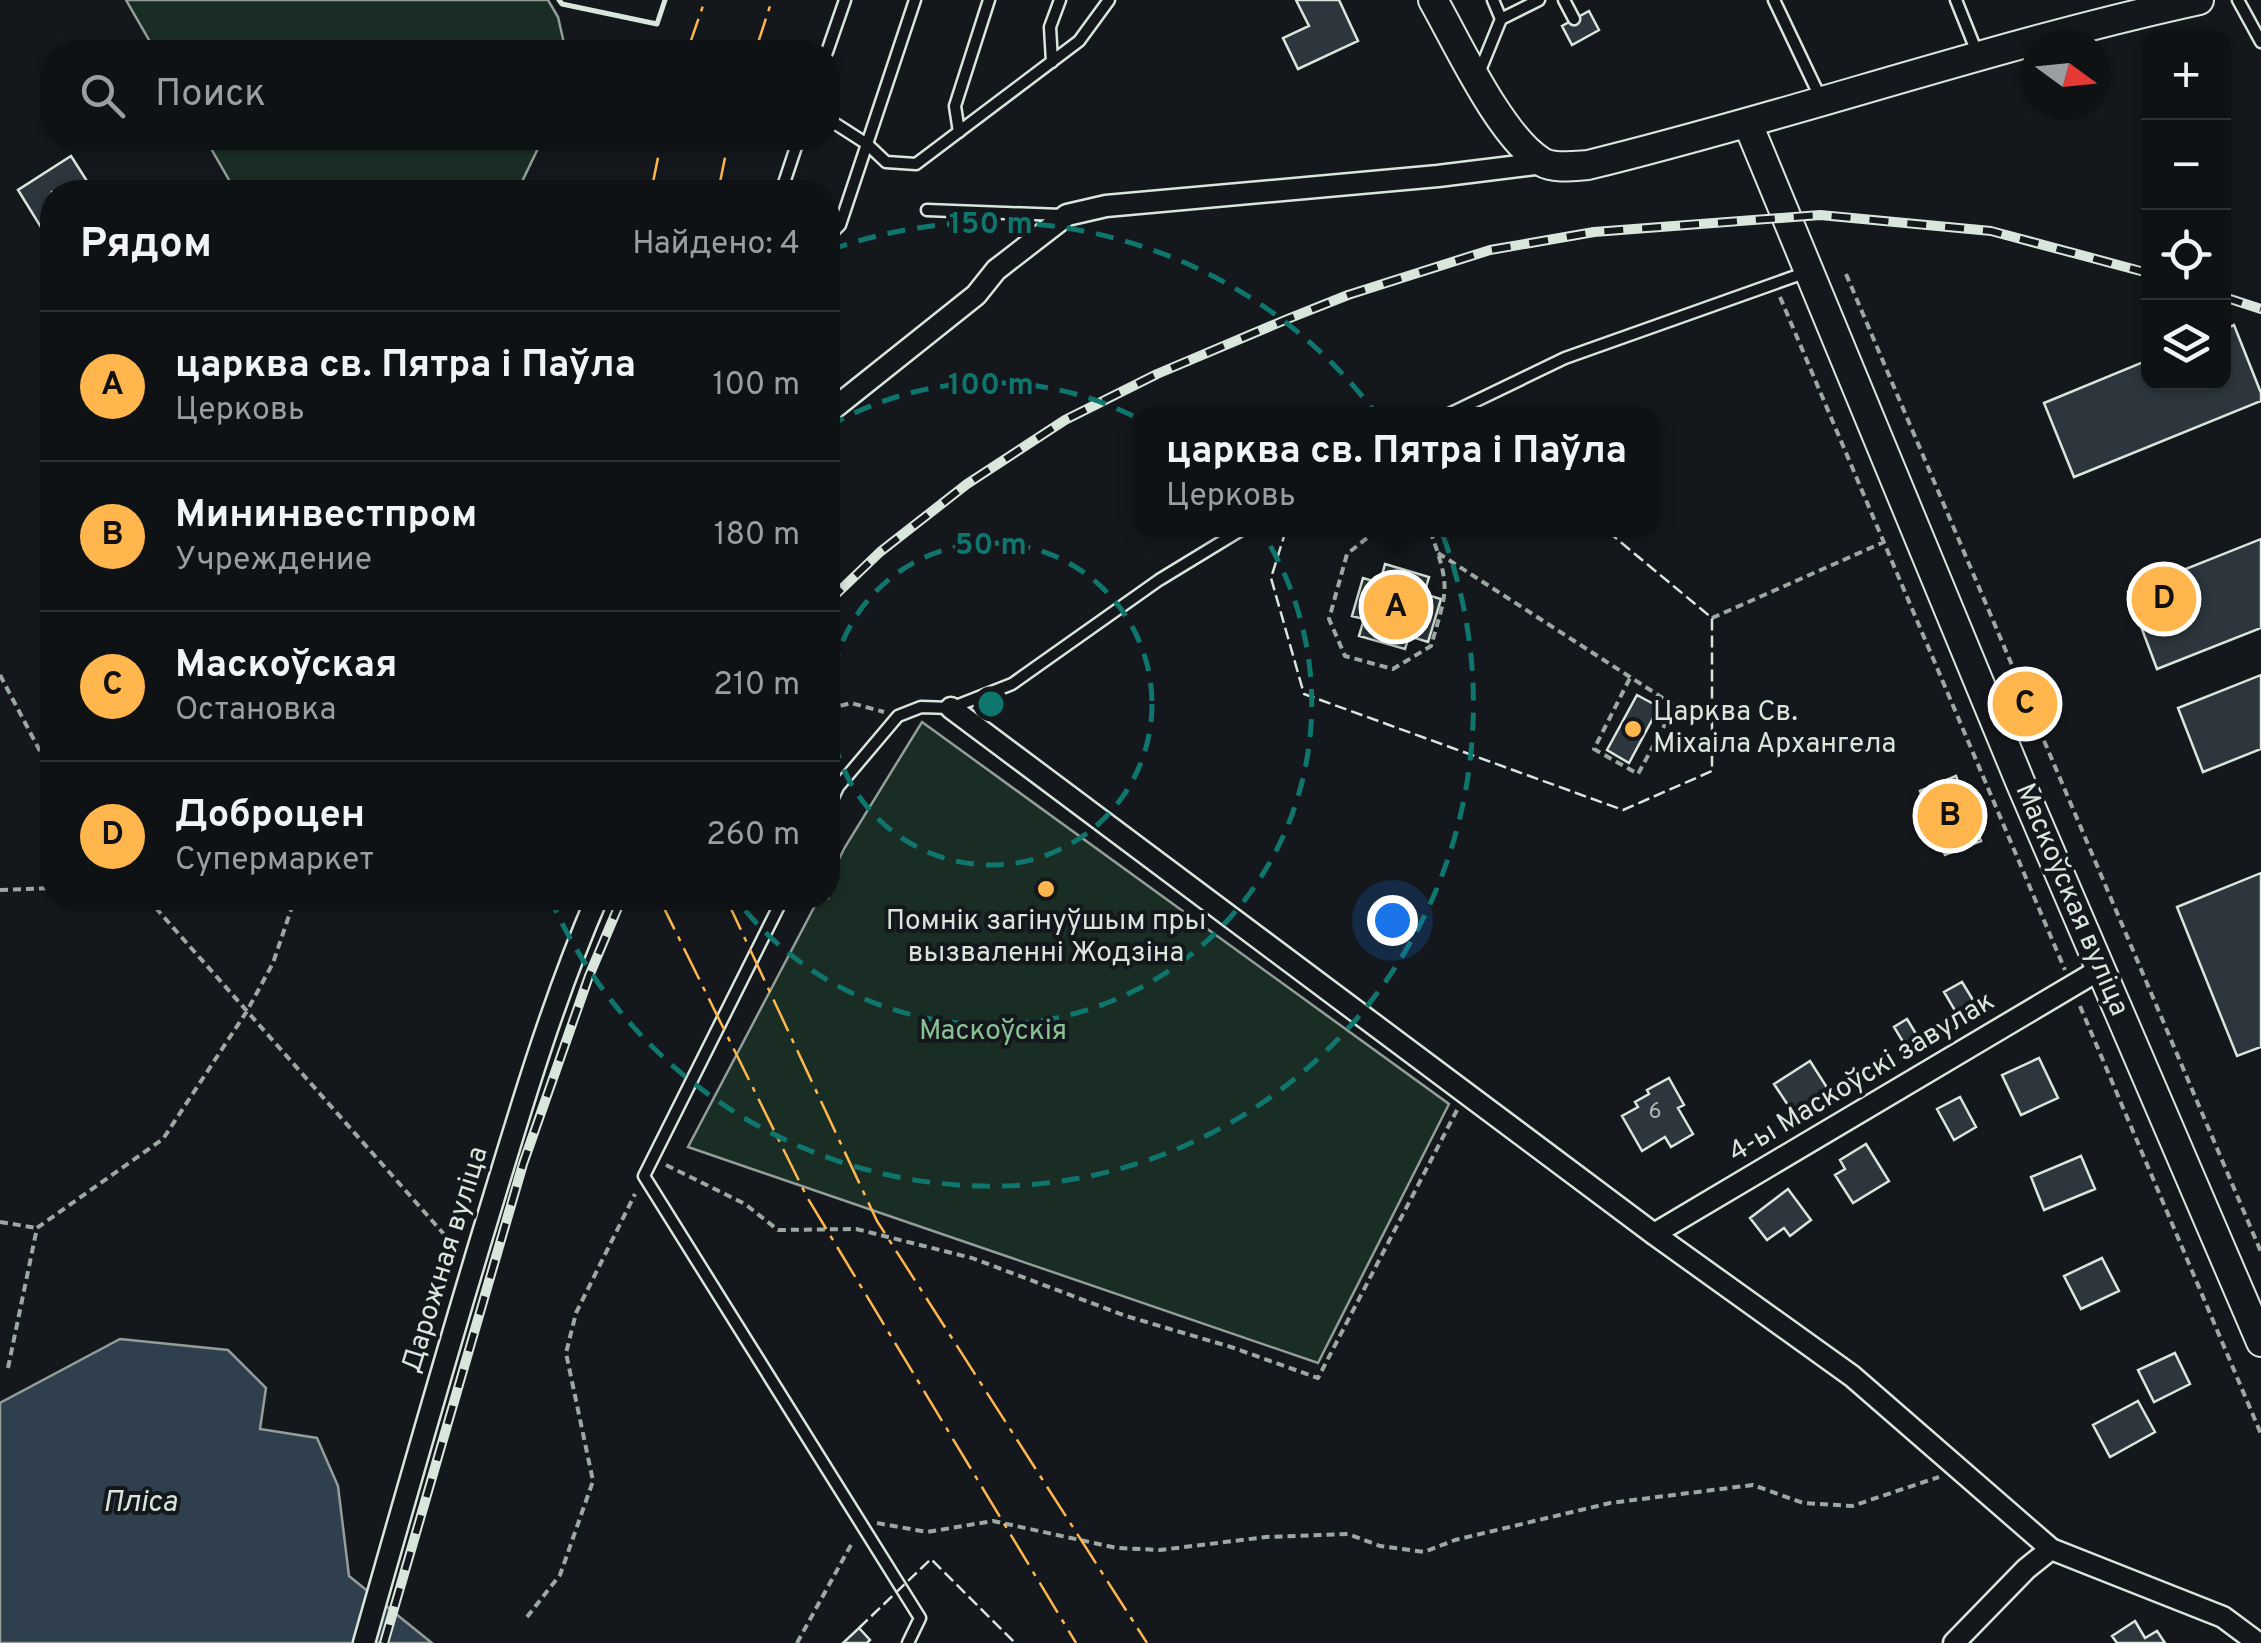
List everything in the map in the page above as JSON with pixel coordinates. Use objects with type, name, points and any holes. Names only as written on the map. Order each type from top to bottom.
[{"type":"main road","points":[[1433,0],[1511,132],[1543,163],[1588,165],[1748,124],[2081,26],[2199,0]]},
{"type":"main road","name":"Маскоўская вуліца","points":[[1748,124],[2100,970],[2261,1342]]},
{"type":"street","points":[[840,403],[976,295],[996,270],[1066,215],[1106,206],[1543,163]]},
{"type":"street","points":[[951,708],[1654,1234],[1852,1376],[2051,1550],[2223,1616],[2258,1643]]},
{"type":"street","name":"Дарожная вуліца","points":[[364,1643],[473,1267],[567,967],[592,910]]},
{"type":"street","name":"4-ы Маскоўскі завулак","points":[[1654,1234],[2100,970]]},
{"type":"street","points":[[1954,1643],[2026,1569],[2051,1550]]},
{"type":"lane","points":[[832,40],[845,0]]},
{"type":"lane","points":[[840,225],[915,0]]},
{"type":"lane","points":[[959,132],[954,106],[989,0]]},
{"type":"lane","points":[[1052,62],[1050,28],[1060,0]]},
{"type":"lane","points":[[840,127],[886,162],[916,164],[1078,42],[1109,0]]},
{"type":"lane","points":[[1493,0],[1502,19]]},
{"type":"lane","points":[[1478,78],[1502,19],[1540,0]]},
{"type":"lane","points":[[1564,0],[1574,20]]},
{"type":"lane","points":[[1774,0],[1822,102]]},
{"type":"lane","points":[[1958,0],[1978,56]]},
{"type":"lane","points":[[2238,0],[2261,42]]},
{"type":"lane","points":[[785,180],[795,150]]},
{"type":"lane","points":[[927,210],[1066,215]]},
{"type":"lane","points":[[1464,407],[1565,358],[1808,272]]},
{"type":"lane","points":[[840,785],[898,716],[922,707],[951,708],[1012,684],[1158,580],[1229,537]]},
{"type":"lane","points":[[777,910],[644,1176],[920,1618],[908,1643]]},
{"type":"path","points":[[1846,274],[2261,1252]]},
{"type":"path","points":[[1780,297],[2261,1434]]},
{"type":"path","points":[[1368,537],[1347,554],[1329,619],[1345,656],[1393,670],[1431,646],[1447,591],[1446,574],[1432,537]]},
{"type":"path","points":[[1712,618],[1884,542]]},
{"type":"path","points":[[1438,554],[1675,706],[1638,774],[1594,749],[1630,678]]},
{"type":"path","points":[[0,675],[40,751]]},
{"type":"path","points":[[840,705],[851,702],[898,716]]},
{"type":"path","points":[[0,890],[40,888]]},
{"type":"path","points":[[158,910],[473,1267]]},
{"type":"path","points":[[8,1368],[37,1228],[162,1139],[248,1012],[272,963],[291,910]]},
{"type":"path","points":[[653,1158],[745,1204],[778,1230],[856,1229],[972,1258],[1126,1316],[1318,1378],[1465,1093]]},
{"type":"path","points":[[527,1617],[560,1575],[593,1481],[566,1353],[576,1314],[644,1176]]},
{"type":"path","points":[[0,1222],[37,1228]]},
{"type":"path","points":[[797,1643],[860,1522],[927,1532],[992,1522],[1117,1548],[1160,1550],[1266,1537],[1348,1534],[1380,1546],[1424,1552],[1455,1540],[1610,1503],[1754,1485],[1803,1502],[1852,1506],[1960,1470]]},
{"type":"green space","points":[[126,0],[548,0],[558,17],[563,40],[149,40]]},
{"type":"green space","points":[[212,150],[537,150],[523,180],[229,180]]},
{"type":"green space","name":"Маскоўскія","points":[[922,722],[1449,1104],[1318,1363],[688,1147],[813,910],[840,910],[840,857]]},
{"type":"water","name":"Пліса","points":[[120,1339],[228,1350],[266,1388],[260,1429],[317,1438],[338,1486],[349,1576],[432,1643],[0,1643],[0,1403]]},
{"type":"building","points":[[1296,0],[1339,0],[1358,41],[1298,69],[1283,38],[1309,26]]},
{"type":"building","points":[[1589,11],[1599,30],[1572,45],[1562,26]]},
{"type":"building","points":[[71,156],[86,180],[40,180],[40,226],[18,190]]},
{"type":"building","points":[[2234,325],[2261,401],[2074,477],[2044,403],[2141,363],[2141,390],[2231,390]]},
{"type":"building","points":[[2261,539],[2261,628],[2157,669],[2128,592]]},
{"type":"building","points":[[1385,564],[1429,577],[1424,594],[1441,599],[1428,642],[1409,636],[1405,649],[1359,636],[1364,619],[1352,616],[1363,578],[1380,583]]},
{"type":"building","points":[[2261,675],[2261,749],[2203,772],[2178,708]]},
{"type":"building","name":"Царква Св. Міхаіла Архангела","points":[[1637,695],[1659,707],[1629,763],[1607,750]]},
{"type":"building","points":[[1956,776],[1981,841],[1945,855],[1920,791]]},
{"type":"building","points":[[2261,873],[2261,1047],[2237,1056],[2177,907]]},
{"type":"building","points":[[1962,982],[1981,1013],[1963,1024],[1944,992]]},
{"type":"building","points":[[1907,1019],[1924,1047],[1911,1055],[1894,1027]]},
{"type":"building","points":[[2039,1058],[2058,1098],[2021,1115],[2002,1075]]},
{"type":"building","points":[[1810,1061],[1835,1100],[1799,1122],[1774,1084]]},
{"type":"building","points":[[1669,1078],[1684,1105],[1678,1108],[1693,1134],[1671,1147],[1665,1137],[1642,1151],[1622,1116],[1638,1107],[1635,1102],[1649,1094],[1647,1090]]},
{"type":"building","points":[[1960,1097],[1976,1127],[1954,1140],[1937,1109]]},
{"type":"building","points":[[1866,1144],[1889,1181],[1853,1203],[1835,1175],[1845,1169],[1840,1160]]},
{"type":"building","points":[[2081,1156],[2095,1189],[2044,1210],[2031,1177]]},
{"type":"building","points":[[1788,1189],[1811,1220],[1790,1236],[1784,1228],[1767,1240],[1750,1218]]},
{"type":"building","points":[[2102,1258],[2119,1291],[2081,1309],[2064,1276]]},
{"type":"building","points":[[2175,1353],[2190,1384],[2154,1402],[2138,1370]]},
{"type":"building","points":[[2138,1401],[2155,1432],[2110,1457],[2093,1425]]},
{"type":"building","points":[[2135,1621],[2145,1638],[2157,1631],[2165,1643],[2117,1643],[2112,1636]]},
{"type":"building","points":[[859,1628],[870,1640],[867,1643],[843,1643]]},
{"type":"railway","points":[[840,590],[880,552],[967,484],[1065,420],[1157,374],[1285,320],[1348,295],[1490,250],[1594,232],[1820,215],[1991,231],[2141,271]]},
{"type":"railway","points":[[2231,299],[2261,309]]},
{"type":"railway","points":[[384,1643],[523,1164],[589,976],[617,910]]},
{"type":"fence","points":[[1284,537],[1271,578],[1304,694],[1623,810],[1712,771],[1712,618],[1614,537]]},
{"type":"fence","points":[[859,1628],[931,1559],[1015,1643]]},
{"type":"wall","points":[[559,0],[562,4],[657,24],[665,0]]},
{"type":"power","points":[[691,40],[705,0]]},
{"type":"power","points":[[759,40],[772,0]]},
{"type":"power","points":[[653,180],[660,150]]},
{"type":"power","points":[[720,180],[727,150]]},
{"type":"power","points":[[665,910],[807,1197],[1076,1643]]},
{"type":"power","points":[[732,910],[877,1221],[1147,1643]]},
{"type":"place","name":"Доброцен","points":[[2164,599]]},
{"type":"place","name":"царква св. Пятра і Паўла","points":[[1396,607]]},
{"type":"place","name":"Маскоўская","points":[[2025,704]]},
{"type":"place","name":"Царква Св. Міхаіла Архангела","points":[[1633,729]]},
{"type":"place","name":"Мининвестпром","points":[[1950,816]]},
{"type":"place","name":"Помнік загінуўшым пры вызваленні Жодзіна","points":[[1046,889]]}]
